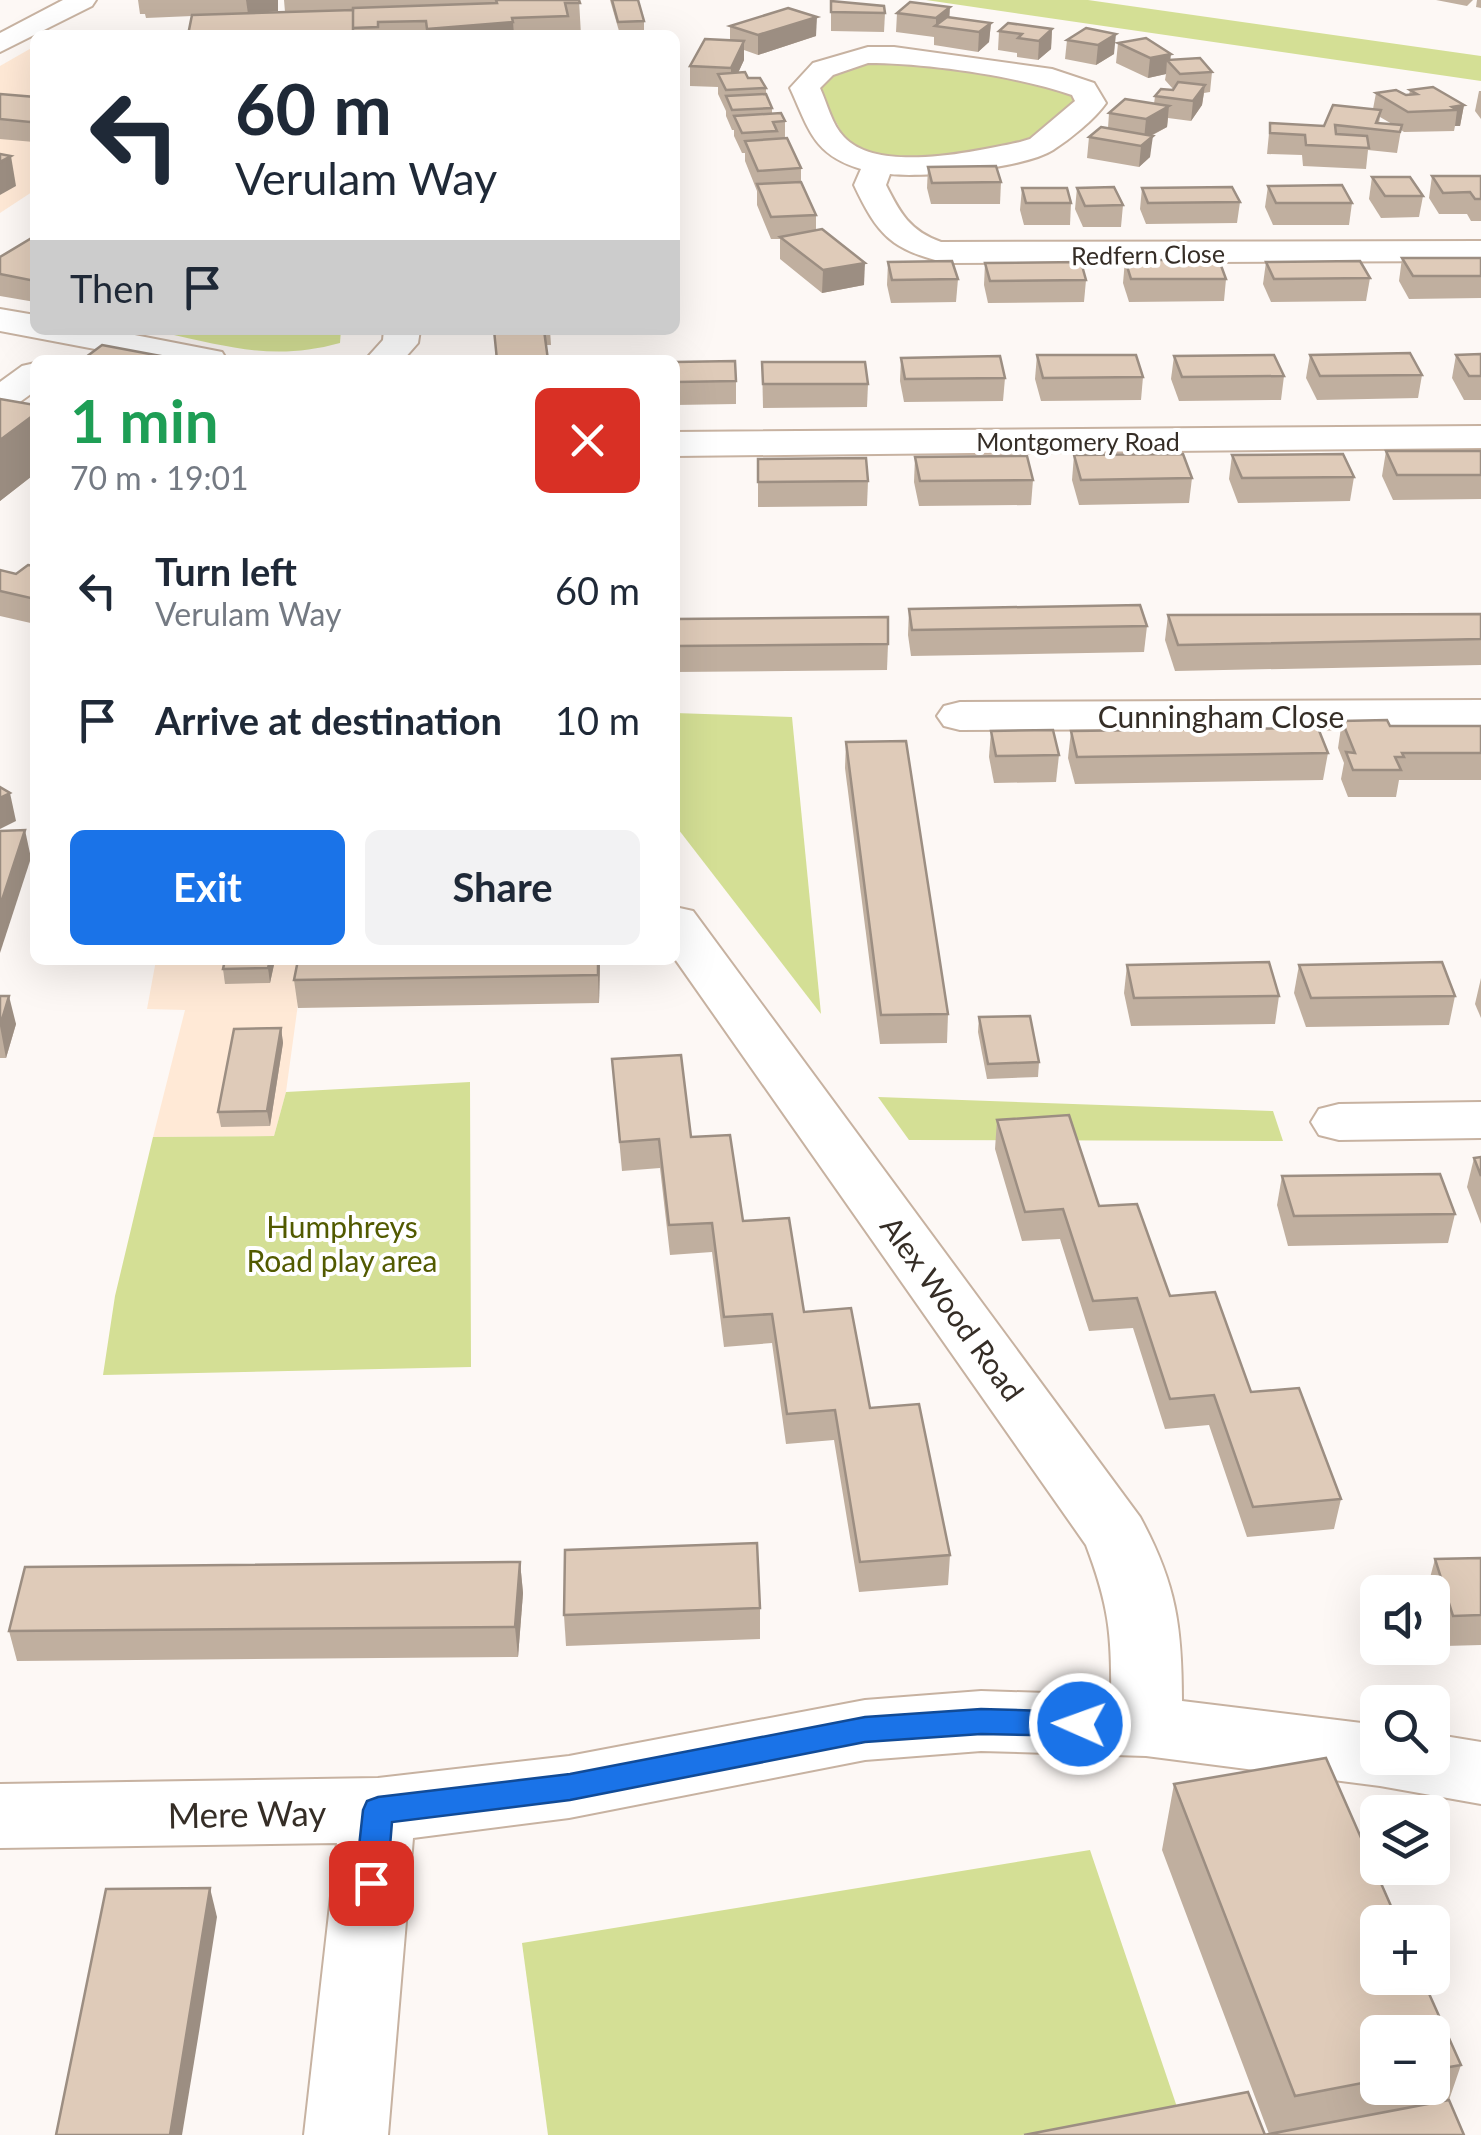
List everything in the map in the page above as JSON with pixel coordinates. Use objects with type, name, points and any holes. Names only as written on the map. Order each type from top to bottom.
[{"type":"street","points":[[0,44],[84,0]]},
{"type":"street","points":[[894,55],[1052,78],[1090,95],[1091,103],[1042,145],[912,165],[878,165],[861,161],[832,144],[805,88],[808,80],[846,59],[894,55]]},
{"type":"street","name":"Redfern Close","points":[[878,165],[870,185],[891,228],[905,242],[946,253],[1481,251]]},
{"type":"street","points":[[0,320],[30,325]]},
{"type":"street","points":[[80,335],[182,355]]},
{"type":"street","points":[[388,355],[400,343],[401,335]]},
{"type":"street","points":[[0,399],[30,378]]},
{"type":"street","name":"Montgomery Road","points":[[680,444],[1481,438]]},
{"type":"street","name":"Cunningham Close","points":[[960,716],[1481,714]]},
{"type":"street","name":"Alex Wood Road","points":[[680,929],[1116,1535],[1138,1590],[1148,1633],[1146,1726]]},
{"type":"street","points":[[1338,1122],[1481,1120]]},
{"type":"street","name":"Mere Way","points":[[0,1816],[378,1810],[570,1787],[865,1730],[981,1721],[1146,1726],[1360,1753]]},
{"type":"street","points":[[1450,1768],[1481,1773]]},
{"type":"street","points":[[346,2135],[378,1810]]},
{"type":"shaded area","points":[[30,49],[30,193],[0,213],[0,66]]},
{"type":"shaded area","points":[[155,965],[303,965],[286,1092],[274,1136],[153,1137],[185,1010],[147,1009]]},
{"type":"green space","points":[[926,0],[1088,0],[1481,56],[1481,81]]},
{"type":"green space","points":[[895,61],[1056,83],[1074,92],[1076,105],[1032,143],[912,161],[851,149],[816,86],[843,68]]},
{"type":"green space","points":[[174,335],[341,335],[340,343],[294,351],[231,347]]},
{"type":"green space","points":[[680,713],[792,717],[821,1014],[680,831]]},
{"type":"green space","name":"Humphreys Road play area","points":[[470,1082],[471,1367],[103,1375],[115,1296],[153,1137],[274,1136],[286,1092]]},
{"type":"green space","points":[[878,1097],[1273,1111],[1283,1141],[909,1140]]},
{"type":"green space","points":[[1090,1850],[1177,2107],[1022,2135],[548,2135],[522,1943]]},
{"type":"building","points":[[496,0],[580,3],[565,3],[568,16],[512,18],[513,22],[427,29],[426,21],[378,22],[378,27],[352,28],[353,8],[497,3]]},
{"type":"building","points":[[612,0],[638,0],[644,21],[618,22]]},
{"type":"building","points":[[831,1],[884,6],[885,13],[831,12]]},
{"type":"building","points":[[910,2],[950,7],[936,18],[897,13]]},
{"type":"building","points":[[788,8],[817,17],[758,35],[730,26]]},
{"type":"building","points":[[353,10],[353,30],[189,30],[192,15]]},
{"type":"building","points":[[947,17],[991,23],[979,32],[935,26]]},
{"type":"building","points":[[1008,23],[1052,29],[1039,41],[999,31]]},
{"type":"building","points":[[1086,28],[1116,34],[1098,45],[1067,40]]},
{"type":"building","points":[[1146,38],[1171,54],[1150,58],[1118,43]]},
{"type":"building","points":[[705,39],[744,41],[731,68],[690,66]]},
{"type":"building","points":[[1200,58],[1212,72],[1180,74],[1167,60]]},
{"type":"building","points":[[745,72],[748,78],[760,78],[766,88],[726,90],[718,74]]},
{"type":"building","points":[[1178,82],[1205,85],[1193,101],[1155,96],[1161,89],[1173,90]]},
{"type":"building","points":[[1433,87],[1464,105],[1452,107],[1457,110],[1408,112],[1376,93],[1396,90],[1406,95],[1417,94],[1410,90]]},
{"type":"building","points":[[0,94],[30,97],[30,122],[0,119]]},
{"type":"building","points":[[766,94],[772,108],[732,110],[726,96]]},
{"type":"building","points":[[1125,99],[1169,106],[1146,119],[1109,113]]},
{"type":"building","points":[[1333,105],[1381,110],[1376,123],[1402,125],[1400,132],[1335,125],[1336,134],[1367,136],[1369,148],[1306,145],[1305,135],[1270,133],[1270,123],[1324,126]]},
{"type":"building","points":[[781,113],[785,121],[773,122],[777,131],[742,133],[734,116]]},
{"type":"building","points":[[1101,127],[1153,136],[1141,146],[1089,137]]},
{"type":"building","points":[[787,138],[801,168],[758,171],[745,141]]},
{"type":"building","points":[[996,166],[1001,182],[932,183],[928,167]]},
{"type":"building","points":[[1432,176],[1481,176],[1481,199],[1475,199],[1470,192],[1443,193]]},
{"type":"building","points":[[1372,177],[1410,177],[1423,196],[1385,196]]},
{"type":"building","points":[[801,182],[816,215],[771,217],[757,184]]},
{"type":"building","points":[[1342,185],[1352,203],[1276,203],[1268,186]]},
{"type":"building","points":[[1114,187],[1123,205],[1085,206],[1077,188]]},
{"type":"building","points":[[1232,187],[1240,202],[1148,203],[1142,188]]},
{"type":"building","points":[[1022,188],[1067,188],[1071,203],[1026,203]]},
{"type":"building","points":[[822,229],[865,263],[823,270],[780,237]]},
{"type":"building","points":[[30,239],[30,280],[0,274],[0,257]]},
{"type":"building","points":[[1402,258],[1481,258],[1481,276],[1413,276]]},
{"type":"building","points":[[1125,260],[1219,260],[1226,279],[1131,279]]},
{"type":"building","points":[[952,261],[958,279],[892,280],[888,262]]},
{"type":"building","points":[[1360,261],[1370,278],[1274,279],[1266,262]]},
{"type":"building","points":[[1081,262],[1086,280],[990,281],[985,263]]},
{"type":"building","points":[[494,335],[545,335],[547,355],[496,355]]},
{"type":"building","points":[[102,345],[155,355],[89,355]]},
{"type":"building","points":[[1410,353],[1422,375],[1320,376],[1310,355]]},
{"type":"building","points":[[1481,354],[1481,376],[1469,376],[1456,355]]},
{"type":"building","points":[[1037,355],[1136,355],[1143,377],[1043,378]]},
{"type":"building","points":[[1274,355],[1284,376],[1182,377],[1174,356]]},
{"type":"building","points":[[1000,356],[1005,378],[905,379],[901,358]]},
{"type":"building","points":[[735,361],[736,381],[680,382],[680,362]]},
{"type":"building","points":[[762,362],[865,362],[868,384],[763,384]]},
{"type":"building","points":[[0,399],[30,404],[30,418],[0,440]]},
{"type":"building","points":[[1386,451],[1481,451],[1481,475],[1397,475]]},
{"type":"building","points":[[1183,454],[1192,478],[1081,480],[1074,455]]},
{"type":"building","points":[[1343,454],[1354,477],[1242,478],[1232,455]]},
{"type":"building","points":[[1027,456],[1033,480],[920,481],[915,457]]},
{"type":"building","points":[[866,458],[868,481],[758,482],[758,459]]},
{"type":"building","points":[[30,565],[30,598],[0,591],[0,570],[16,574]]},
{"type":"building","points":[[1140,605],[1147,626],[912,630],[909,609]]},
{"type":"building","points":[[1481,614],[1481,639],[1178,645],[1168,615]]},
{"type":"building","points":[[888,617],[888,644],[680,646],[680,619]]},
{"type":"building","points":[[1387,720],[1390,726],[1481,726],[1481,753],[1402,753],[1404,757],[1395,757],[1401,770],[1353,770],[1346,752],[1355,753],[1342,721]]},
{"type":"building","points":[[1318,728],[1328,753],[1077,757],[1071,731]]},
{"type":"building","points":[[1053,730],[1059,755],[996,756],[991,731]]},
{"type":"building","points":[[906,741],[948,1014],[881,1015],[846,742]]},
{"type":"building","points":[[25,830],[0,906],[0,831]]},
{"type":"building","points":[[1269,962],[1279,996],[1134,998],[1127,965]]},
{"type":"building","points":[[1442,962],[1455,996],[1311,998],[1299,965]]},
{"type":"building","points":[[224,965],[269,965],[268,968],[223,969]]},
{"type":"building","points":[[297,965],[598,965],[598,975],[294,980]]},
{"type":"building","points":[[0,996],[9,996],[0,1026]]},
{"type":"building","points":[[1030,1016],[1039,1062],[988,1064],[979,1017]]},
{"type":"building","points":[[281,1028],[267,1111],[218,1112],[234,1029]]},
{"type":"building","points":[[681,1055],[691,1137],[730,1135],[743,1221],[789,1218],[804,1312],[851,1308],[870,1408],[919,1404],[950,1555],[860,1562],[835,1410],[787,1414],[772,1314],[724,1317],[712,1223],[669,1225],[659,1139],[620,1142],[612,1059]]},
{"type":"building","points":[[1069,1115],[1099,1206],[1137,1204],[1170,1296],[1215,1292],[1251,1392],[1299,1388],[1341,1499],[1253,1507],[1214,1395],[1170,1399],[1137,1298],[1093,1301],[1063,1209],[1025,1212],[997,1120]]},
{"type":"building","points":[[1481,1157],[1481,1176],[1474,1158]]},
{"type":"building","points":[[1440,1174],[1455,1214],[1294,1216],[1282,1176]]},
{"type":"building","points":[[757,1543],[760,1608],[564,1615],[565,1550]]},
{"type":"building","points":[[1481,1558],[1481,1615],[1453,1616],[1450,1575],[1440,1575],[1435,1559]]},
{"type":"building","points":[[520,1562],[515,1627],[9,1631],[25,1567]]},
{"type":"building","points":[[1326,1758],[1360,1835],[1360,1885],[1382,1885],[1391,1905],[1360,1905],[1360,1995],[1430,1995],[1439,2015],[1360,2015],[1360,2083],[1295,2096],[1174,1784]]},
{"type":"building","points":[[210,1888],[170,2135],[56,2135],[106,1889]]},
{"type":"building","points":[[1450,2040],[1461,2065],[1450,2067]]},
{"type":"building","points":[[1248,2092],[1265,2135],[1024,2135]]},
{"type":"building","points":[[1450,2102],[1464,2135],[1264,2135]]},
{"type":"route","points":[[371,1883],[378,1810],[570,1787],[865,1730],[981,1721],[1080,1724]]}]
